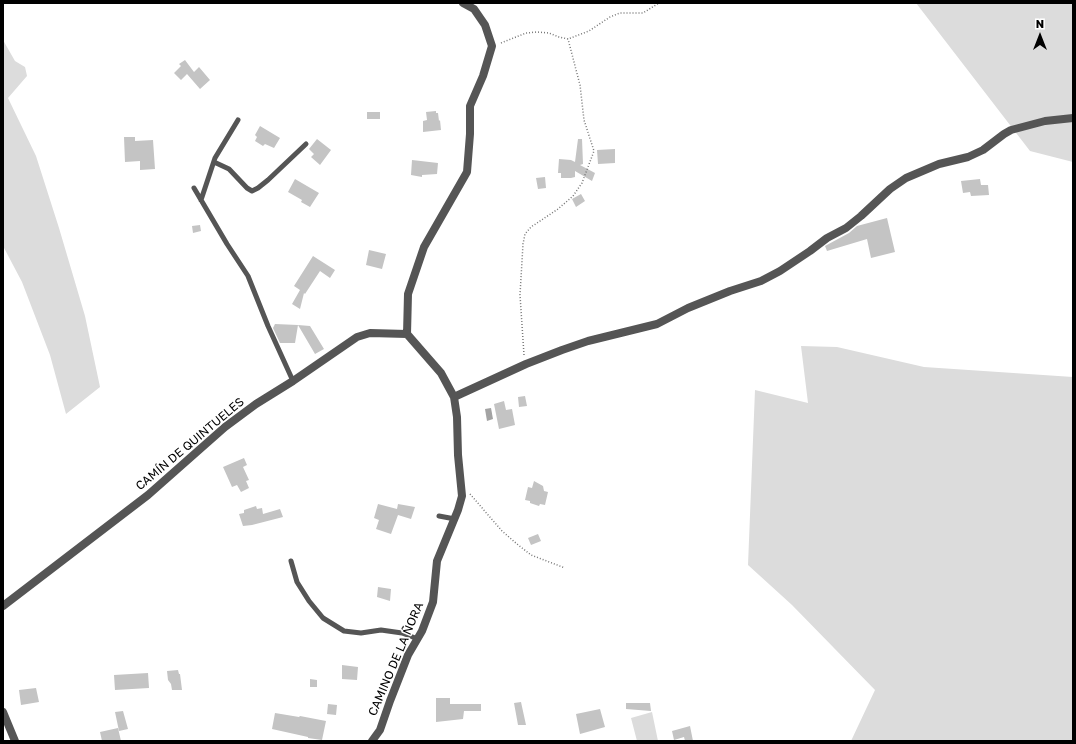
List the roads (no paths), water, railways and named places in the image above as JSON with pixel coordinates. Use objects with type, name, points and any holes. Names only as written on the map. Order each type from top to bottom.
[{"type":"street","points":[[463,3],[474,9],[485,25],[492,46],[483,76],[470,106],[470,134],[466,172],[424,247],[408,294],[407,334],[440,373],[454,397],[526,364],[588,341],[657,324],[695,305],[761,281],[780,271],[827,238],[846,228],[890,189],[906,178],[939,164],[968,157],[983,150],[1011,130],[1045,122],[1073,118]]},
{"type":"street","name":"CAMÍN DE QUINTUELES","points":[[3,606],[148,495],[225,427],[256,404],[358,337],[370,333],[407,334]]},
{"type":"street","name":"CAMINO DE LA ÑORA","points":[[372,741],[380,730],[390,700],[408,656],[418,638],[433,602],[437,561],[455,519],[462,496],[458,455],[457,417],[454,397]]},
{"type":"street","points":[[3,712],[15,741]]},
{"type":"lane","points":[[201,200],[215,158],[238,120]]},
{"type":"lane","points":[[214,162],[229,169],[247,188],[252,191],[263,184],[306,144]]},
{"type":"lane","points":[[194,188],[248,276],[268,326],[293,381]]},
{"type":"lane","points":[[439,516],[455,519]]},
{"type":"lane","points":[[291,561],[297,582],[309,601],[323,618],[344,631],[361,633],[381,630],[402,633],[418,638]]}]
